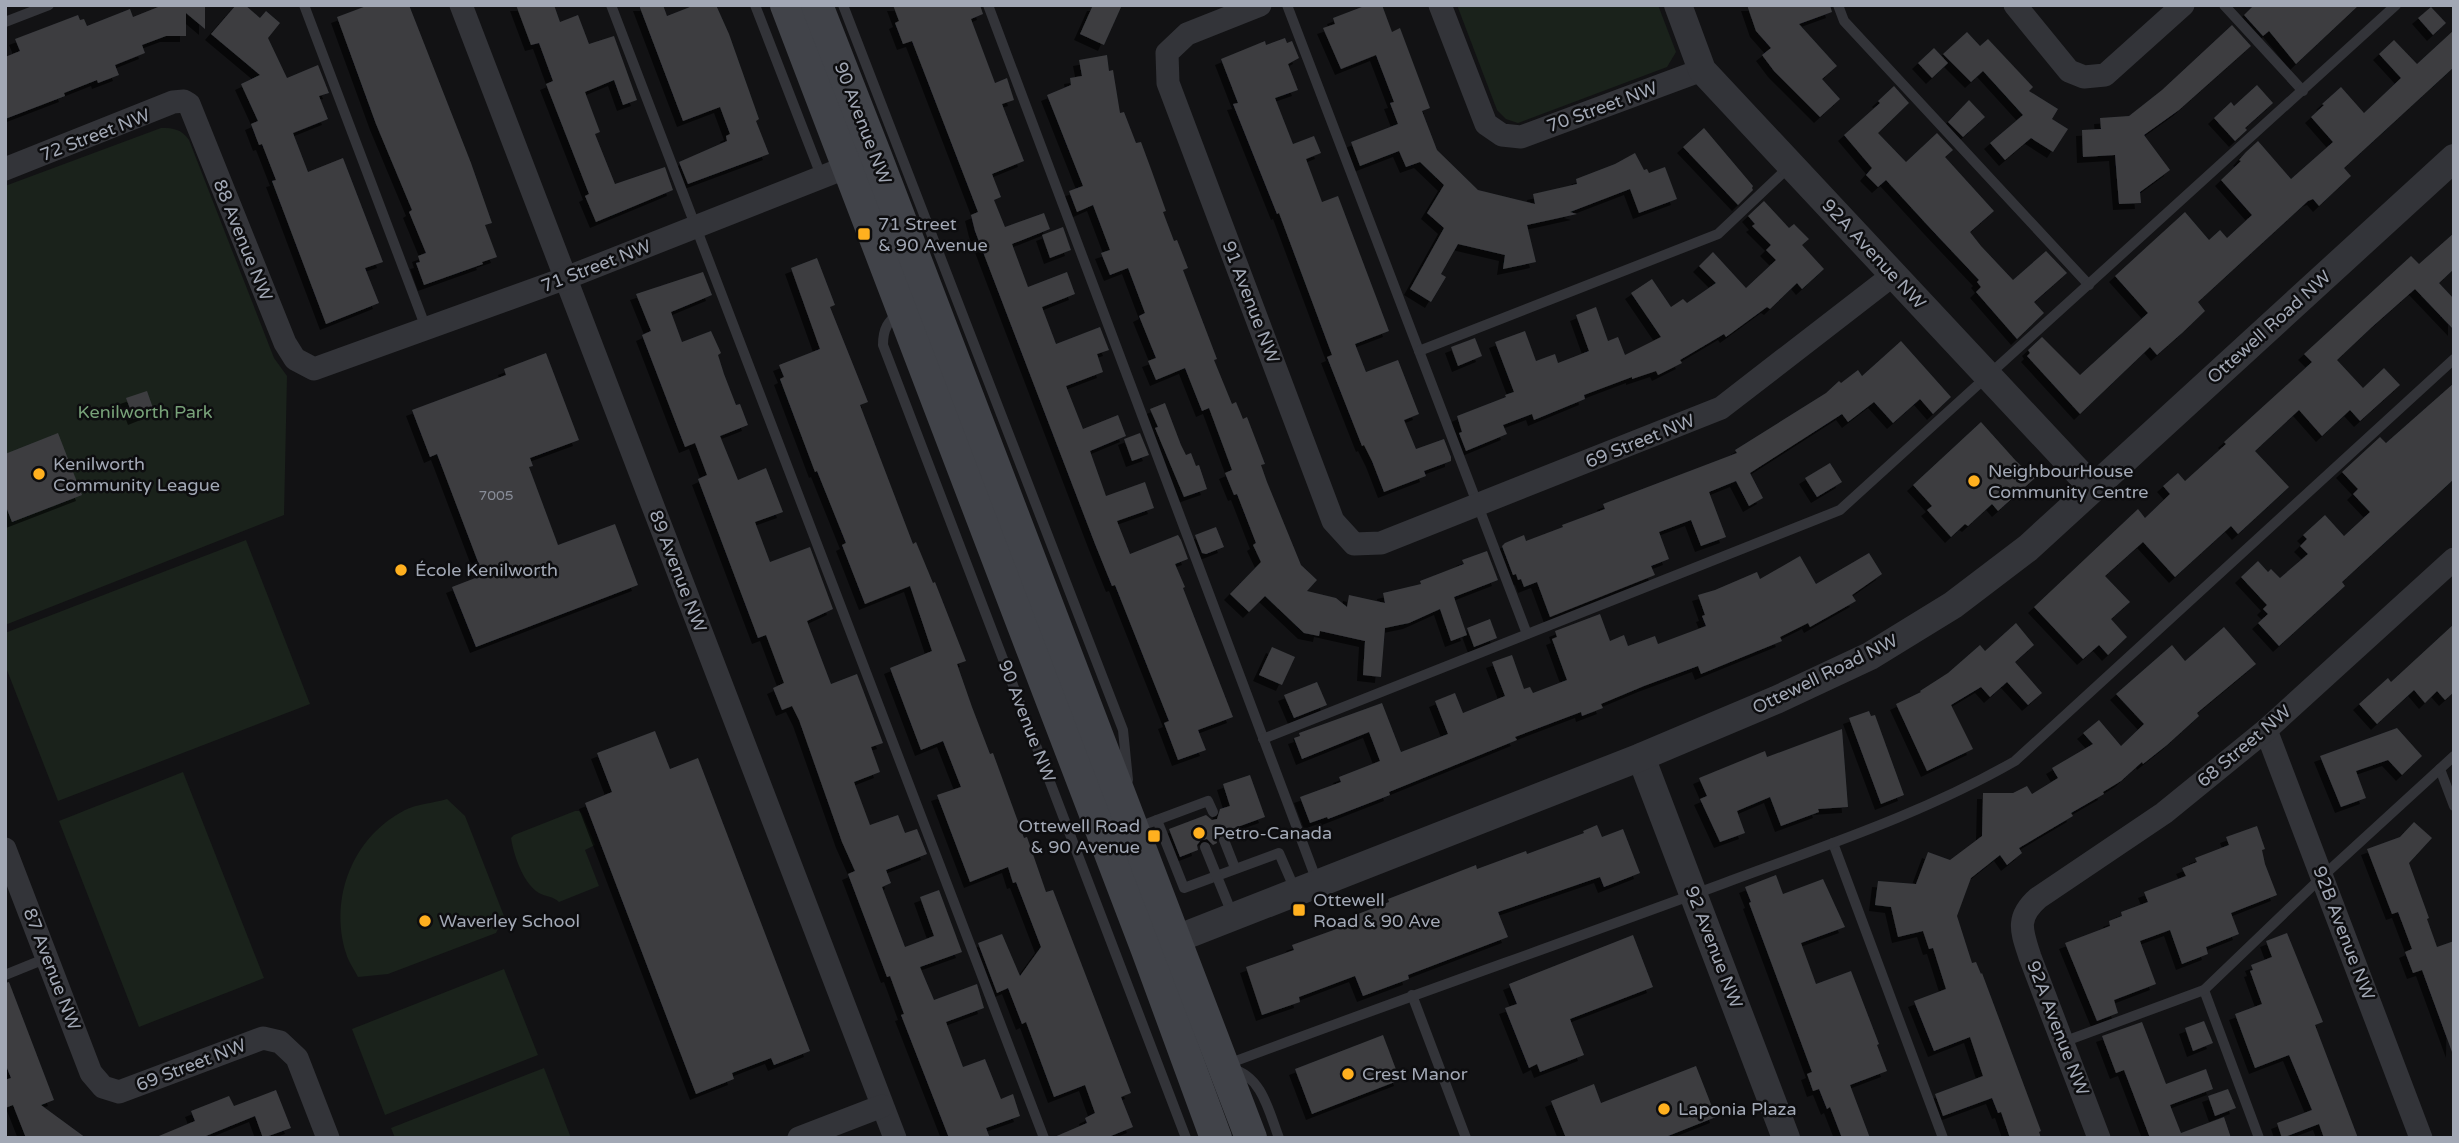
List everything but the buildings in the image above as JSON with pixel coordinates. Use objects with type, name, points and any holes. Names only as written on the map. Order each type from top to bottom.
[{"type":"main road","name":"90 Avenue NW","points":[[786,5],[902,309],[1161,945],[1234,1135]]},
{"type":"main road","name":"90 Avenue NW","points":[[817,5],[849,167],[1144,825],[1171,893],[1161,945],[1223,1066],[1234,1135]]},
{"type":"street","name":"89 Avenue NW","points":[[461,5],[895,1138]]},
{"type":"street","name":"91 Avenue NW","points":[[1260,5],[1187,34],[1167,53],[1168,83],[1334,521],[1354,544]]},
{"type":"street","name":"70 Street NW","points":[[1440,5],[1486,124],[1502,135],[1521,137],[1702,70]]},
{"type":"street","name":"92A Avenue NW","points":[[1678,5],[1702,70],[2093,488]]},
{"type":"street","points":[[2015,5],[2069,71],[2084,77],[2105,75],[2183,5]]},
{"type":"street","name":"72 Street NW","points":[[5,169],[173,102],[184,102]]},
{"type":"street","name":"88 Avenue NW","points":[[184,102],[192,109],[285,343],[295,359],[314,369]]},
{"type":"street","name":"Ottewell Road NW","points":[[1161,945],[1641,757],[1776,700],[1870,656],[1978,587],[2028,548],[2454,158]]},
{"type":"street","name":"71 Street NW","points":[[314,369],[566,278],[849,167]]},
{"type":"street","name":"69 Street NW","points":[[1354,544],[1381,544],[1721,408],[1893,275]]},
{"type":"street","name":"68 Street NW","points":[[2022,916],[2030,904],[2164,813],[2266,730],[2454,559]]},
{"type":"street","name":"92B Avenue NW","points":[[2266,730],[2421,1138]]},
{"type":"street","name":"92 Avenue NW","points":[[1641,757],[1786,1138]]},
{"type":"street","name":"87 Avenue NW","points":[[5,849],[92,1073],[103,1087]]},
{"type":"street","name":"92A Avenue NW","points":[[2022,916],[2022,932],[2099,1138]]},
{"type":"street","name":"69 Street NW","points":[[103,1087],[119,1092],[263,1038],[281,1042],[297,1058],[328,1138]]},
{"type":"street","points":[[799,1138],[882,1106]]},
{"type":"lane","points":[[5,22],[49,5]]},
{"type":"lane","points":[[304,5],[426,328]]},
{"type":"lane","points":[[611,5],[1044,1138]]},
{"type":"lane","name":"90 Avenue NW","points":[[755,5],[849,167]]},
{"type":"lane","name":"90 Avenue NW","points":[[843,5],[1123,730],[1144,825]]},
{"type":"lane","points":[[988,5],[1263,739],[1307,888]]},
{"type":"lane","points":[[1287,5],[1527,634]]},
{"type":"lane","points":[[1838,5],[1844,21],[2089,285]]},
{"type":"lane","points":[[2224,5],[2303,91]]},
{"type":"lane","points":[[1263,739],[1840,510],[2396,5]]},
{"type":"lane","points":[[1419,351],[1718,234],[1791,165]]},
{"type":"lane","name":"90 Avenue NW","points":[[902,309],[883,330],[883,345],[1186,1138]]},
{"type":"lane","points":[[1223,1066],[1412,995],[1694,895],[1833,843],[1968,788],[2015,761],[2454,359]]},
{"type":"lane","points":[[2063,1042],[2204,990],[2454,756]]},
{"type":"lane","points":[[2440,769],[2454,806]]},
{"type":"lane","points":[[1144,825],[1192,814],[1209,801],[1213,812]]},
{"type":"lane","points":[[1224,840],[1236,868]]},
{"type":"lane","points":[[1833,843],[1943,1138]]},
{"type":"lane","points":[[1205,847],[1233,916]]},
{"type":"lane","points":[[1171,893],[1279,853],[1307,888]]},
{"type":"lane","points":[[5,975],[47,958]]},
{"type":"lane","points":[[2204,990],[2259,1138]]},
{"type":"lane","points":[[1412,995],[1466,1138]]},
{"type":"lane","points":[[1223,1066],[1238,1070],[1257,1085],[1279,1138]]},
{"type":"green space","points":[[1457,5],[1658,5],[1676,52],[1667,67],[1518,123],[1506,119],[1497,110]]},
{"type":"green space","name":"Kenilworth Park","points":[[161,128],[177,130],[189,140],[274,358],[287,376],[284,515],[5,625],[5,186]]},
{"type":"green space","points":[[246,540],[310,704],[58,801],[5,665],[5,633]]},
{"type":"green space","points":[[183,772],[264,978],[139,1027],[59,821]]},
{"type":"green space","points":[[447,799],[465,816],[504,916],[496,933],[388,974],[358,977],[347,956],[341,911],[343,890],[359,852],[371,836],[405,810]]},
{"type":"green space","points":[[575,811],[582,814],[595,845],[585,850],[599,886],[559,902],[539,893],[528,883],[517,861],[511,838]]},
{"type":"green space","points":[[504,969],[538,1055],[385,1115],[352,1029]]},
{"type":"green space","points":[[544,1068],[571,1138],[395,1138],[391,1128]]},
{"type":"place","name":"71 Street & 90 Avenue","points":[[864,234]]},
{"type":"place","name":"Kenilworth Community League","points":[[39,474]]},
{"type":"place","name":"NeighbourHouse Community Centre","points":[[1974,481]]},
{"type":"place","name":"École Kenilworth","points":[[401,570]]},
{"type":"place","name":"Petro-Canada","points":[[1199,833]]},
{"type":"place","name":"Ottewell Road & 90 Avenue","points":[[1154,836]]},
{"type":"place","name":"Ottewell Road & 90 Ave","points":[[1299,910]]},
{"type":"place","name":"Waverley School","points":[[425,921]]},
{"type":"place","name":"Crest Manor","points":[[1348,1074]]},
{"type":"place","name":"Laponia Plaza","points":[[1664,1109]]}]
